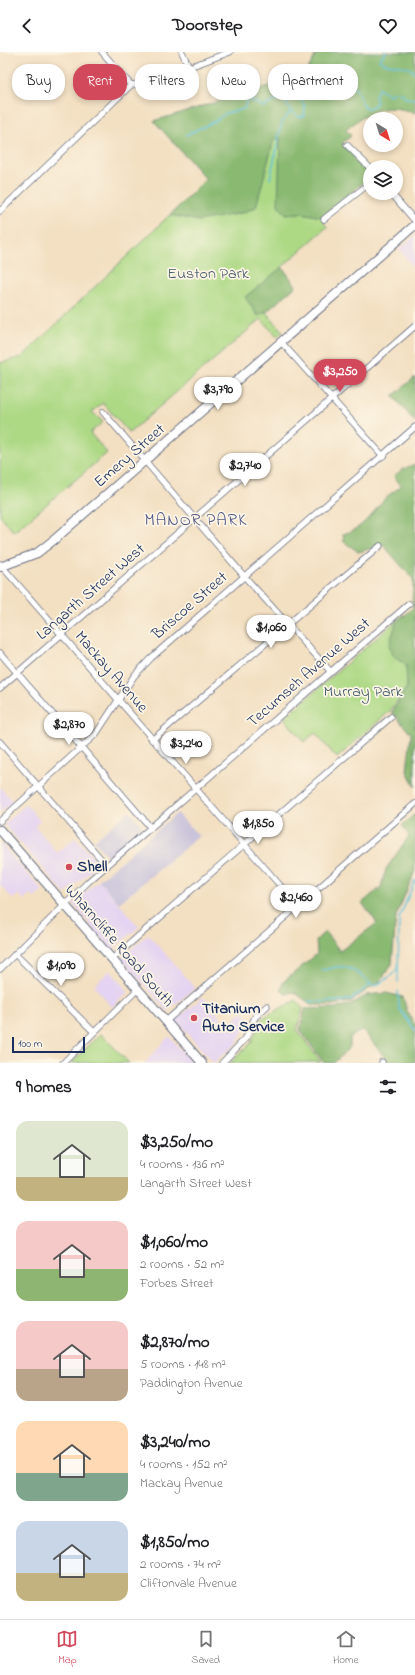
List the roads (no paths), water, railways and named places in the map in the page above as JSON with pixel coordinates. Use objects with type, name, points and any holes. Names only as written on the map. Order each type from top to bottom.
[{"type":"street","points":[[102,52],[131,85]]},
{"type":"street","points":[[182,52],[188,64]]},
{"type":"street","points":[[197,64],[230,52]]},
{"type":"street","points":[[0,211],[131,85],[135,84]]},
{"type":"street","points":[[347,145],[363,161]]},
{"type":"street","points":[[324,219],[363,188]]},
{"type":"street","points":[[397,200],[415,221]]},
{"type":"street","name":"Emery Street","points":[[1,566],[36,553],[46,546],[282,343],[415,225]]},
{"type":"street","name":"Langarth Street West","points":[[0,688],[415,326]]},
{"type":"street","points":[[282,343],[333,398],[383,456]]},
{"type":"street","points":[[102,412],[144,462],[330,672]]},
{"type":"street","name":"Briscoe Street","points":[[0,820],[39,787],[96,734],[134,676],[151,658],[415,427]]},
{"type":"street","points":[[152,740],[380,546]]},
{"type":"street","name":"Mackay Avenue","points":[[1,566],[62,634],[152,740],[298,906]]},
{"type":"street","name":"Tecumseh Avenue West","points":[[0,969],[106,866],[196,790],[409,604]]},
{"type":"street","points":[[0,653],[150,828]]},
{"type":"street","points":[[112,959],[392,716]]},
{"type":"street","points":[[0,742],[106,866]]},
{"type":"street","points":[[166,1021],[415,804]]},
{"type":"street","name":"Wharncliffe Road South","points":[[0,830],[202,1063]]},
{"type":"street","points":[[15,954],[94,1032]]},
{"type":"street","points":[[63,1063],[138,989]]},
{"type":"street","points":[[222,1063],[246,1038],[255,1017],[267,1006]]},
{"type":"waterway","points":[[386,52],[379,60],[383,63],[403,66],[412,70],[415,74]]},
{"type":"waterway","points":[[186,135],[215,121],[226,113],[244,109],[247,98],[263,107],[276,100],[284,100],[291,111],[300,117],[304,116],[305,106],[299,97],[305,93],[312,93],[312,81],[319,76],[332,77],[338,71],[342,71],[349,88],[354,87],[356,89],[365,108],[372,107],[377,102],[375,96],[379,88],[389,95],[394,92],[403,94],[405,98],[415,99]]},
{"type":"waterway","points":[[270,179],[282,122],[291,111]]},
{"type":"waterway","points":[[398,982],[399,919],[415,880]]},
{"type":"waterway","points":[[321,970],[346,967],[355,971],[371,984]]},
{"type":"waterway","points":[[308,1001],[323,1002],[351,999],[371,984],[375,986],[391,976],[398,968]]},
{"type":"waterway","points":[[398,991],[399,1008],[415,1030]]},
{"type":"place","name":"Shell","points":[[69,867]]},
{"type":"place","name":"Titanium Auto Service","points":[[194,1018]]},
{"type":"district","name":"MANOR PARK","points":[[196,520]]},
{"type":"park label","name":"Euston Park","points":[[208,274]]},
{"type":"park label","name":"Murray Park","points":[[363,692]]}]
